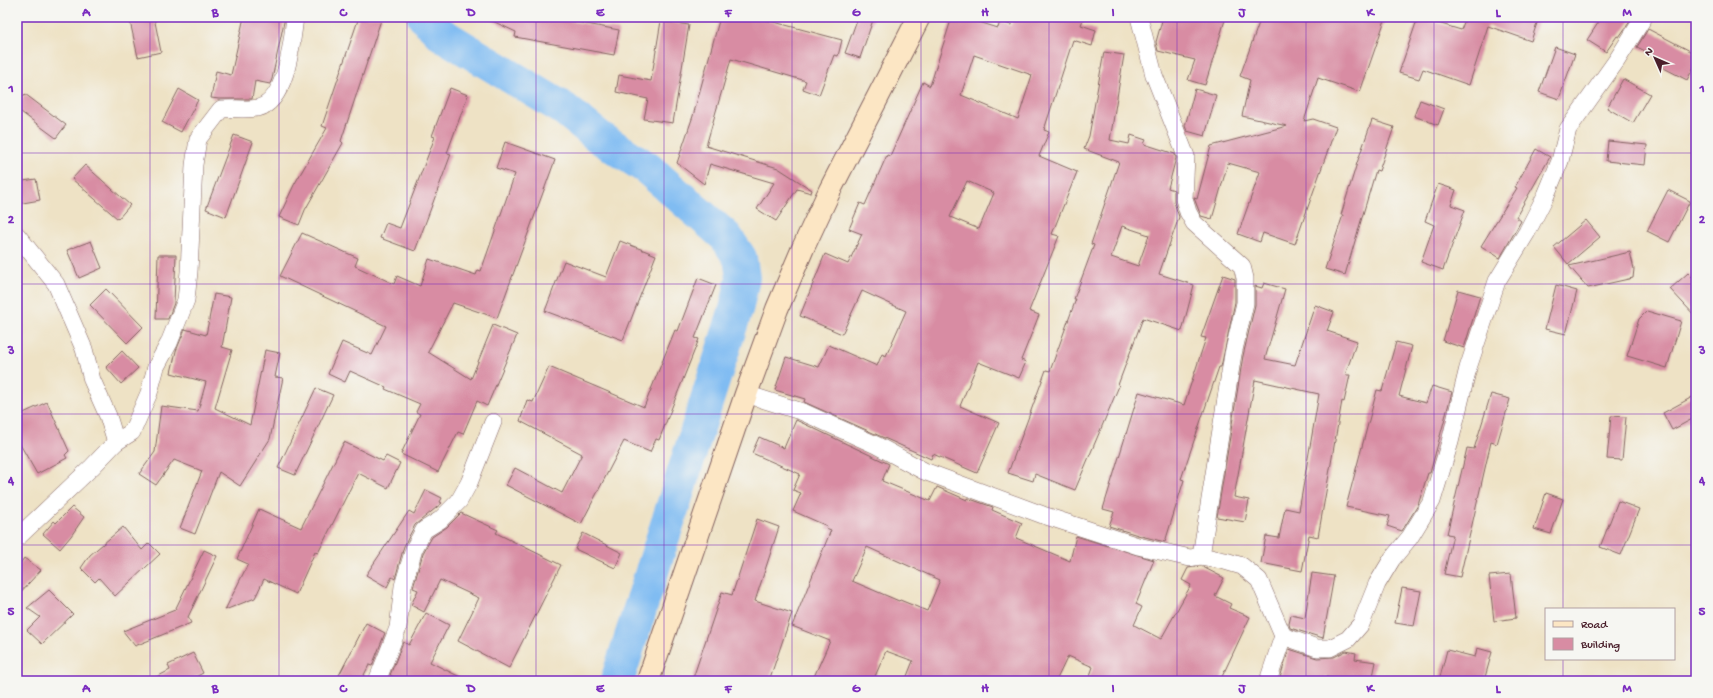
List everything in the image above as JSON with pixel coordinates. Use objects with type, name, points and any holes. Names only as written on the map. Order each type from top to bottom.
[{"type":"street","points":[[17,538],[92,467],[116,442],[132,432],[149,393],[156,367],[169,343],[186,300],[194,165],[198,139],[221,109],[259,108],[273,99],[281,85],[295,17]]},
{"type":"street","points":[[648,681],[746,394],[777,309],[803,248],[880,89],[919,17]]},
{"type":"street","points":[[1139,17],[1154,75],[1186,156],[1184,199],[1188,212],[1194,223],[1242,266],[1245,278],[1245,303],[1233,354],[1201,556]]},
{"type":"street","points":[[1283,636],[1317,648],[1330,648],[1348,639],[1361,624],[1368,602],[1377,584],[1392,559],[1410,537],[1432,501],[1450,442],[1468,368],[1497,281],[1527,232],[1546,195],[1560,162],[1568,129],[1617,60],[1644,17]]},
{"type":"street","points":[[17,235],[56,284],[84,349],[92,380],[108,416],[116,442]]},
{"type":"street","points":[[746,394],[803,412],[876,446],[924,471],[1043,515],[1138,546],[1190,558],[1201,556],[1242,566],[1259,580],[1283,636],[1268,681]]},
{"type":"street","points":[[377,681],[398,628],[403,586],[414,549],[424,530],[440,520],[459,501],[469,484],[493,422]]},
{"type":"building","points":[[129,17],[154,17],[161,52],[138,57]]},
{"type":"building","points":[[244,17],[285,17],[270,84],[255,81],[252,99],[211,98],[216,71],[231,75]]},
{"type":"building","points":[[359,17],[382,17],[341,141],[343,143],[305,210],[299,225],[279,217],[294,185],[327,128],[322,126]]},
{"type":"building","points":[[484,17],[549,17],[619,30],[614,55],[515,37],[516,32]]},
{"type":"building","points":[[720,17],[755,17],[842,40],[838,56],[834,55],[819,95],[803,89],[806,81],[731,59],[706,146],[778,168],[812,190],[811,193],[797,189],[776,221],[757,209],[774,183],[710,164],[704,184],[677,163],[693,116]]},
{"type":"building","points":[[858,17],[874,17],[860,58],[845,53]]},
{"type":"building","points":[[952,17],[963,17],[998,28],[1000,21],[1011,25],[1014,17],[1084,17],[1081,25],[1096,30],[1092,46],[1073,40],[1044,130],[1049,132],[1039,156],[1077,172],[1052,234],[1059,236],[1029,311],[1039,315],[1021,360],[1026,362],[1019,378],[978,362],[960,406],[999,423],[977,473],[933,454],[931,459],[804,402],[805,399],[775,390],[786,357],[819,367],[829,345],[877,366],[882,354],[886,356],[906,311],[862,291],[842,334],[800,316],[825,254],[848,264],[862,234],[849,229],[860,203],[865,205],[887,155],[890,156],[923,82],[930,86]],"holes":[[[974,55],[1032,75],[1018,119],[961,95]],[[967,181],[994,193],[979,229],[950,217]]]},
{"type":"building","points":[[1163,17],[1216,17],[1225,20],[1205,85],[1188,80],[1195,60],[1158,51],[1156,42]]},
{"type":"building","points":[[1261,17],[1386,17],[1360,92],[1318,78],[1304,121],[1313,119],[1336,127],[1295,244],[1263,233],[1260,242],[1238,234],[1260,172],[1228,163],[1212,219],[1201,216],[1194,198],[1197,199],[1211,146],[1287,126],[1242,116],[1250,80],[1240,76]]},
{"type":"building","points":[[1418,17],[1461,30],[1466,17],[1539,17],[1531,41],[1488,26],[1469,85],[1423,69],[1419,79],[1399,73]]},
{"type":"building","points":[[1602,17],[1626,17],[1631,20],[1606,52],[1587,40]]},
{"type":"building","points":[[661,21],[689,25],[673,123],[644,119],[648,99],[616,92],[619,75],[651,81]]},
{"type":"building","points":[[1648,29],[1696,54],[1696,63],[1687,80],[1660,66],[1663,60],[1637,47]]},
{"type":"building","points":[[1555,47],[1575,54],[1559,99],[1539,92]]},
{"type":"building","points":[[1104,52],[1124,55],[1110,140],[1129,144],[1131,135],[1146,140],[1144,144],[1175,154],[1176,158],[1168,188],[1174,190],[1174,202],[1179,217],[1159,274],[1194,285],[1182,331],[1143,318],[1118,385],[1119,386],[1075,490],[1035,474],[1033,481],[1008,473],[1046,370],[1050,371],[1076,299],[1074,299],[1094,245],[1091,244],[1119,162],[1084,149],[1089,136]],"holes":[[[1122,226],[1149,235],[1138,266],[1111,257]]]},
{"type":"building","points":[[1623,79],[1650,94],[1633,123],[1607,108]]},
{"type":"building","points":[[450,88],[468,95],[447,153],[451,154],[415,251],[380,238],[386,223],[400,228],[435,137],[432,136]]},
{"type":"building","points":[[179,89],[198,100],[181,132],[162,122]]},
{"type":"building","points":[[1195,89],[1216,95],[1205,136],[1187,131],[1185,126]]},
{"type":"building","points":[[25,94],[66,125],[56,138],[17,109],[17,105]]},
{"type":"building","points":[[1420,100],[1444,109],[1438,125],[1414,116]]},
{"type":"building","points":[[1372,120],[1394,127],[1379,171],[1376,170],[1345,275],[1325,269],[1343,215],[1341,215],[1357,163]]},
{"type":"building","points":[[234,135],[253,142],[226,217],[206,209]]},
{"type":"building","points":[[1608,141],[1647,145],[1645,165],[1606,161]]},
{"type":"building","points":[[505,142],[555,160],[497,318],[453,303],[428,352],[471,379],[493,325],[517,335],[487,406],[477,401],[463,434],[458,432],[438,472],[401,454],[420,414],[416,412],[420,404],[385,389],[386,387],[350,371],[345,382],[328,374],[342,342],[372,355],[386,326],[280,276],[302,233],[358,258],[355,266],[394,284],[397,276],[420,286],[429,259],[476,275],[478,270],[481,271],[515,174],[496,168]]},
{"type":"building","points":[[1536,149],[1550,157],[1516,217],[1521,221],[1500,258],[1481,246],[1517,188],[1515,187]]},
{"type":"building","points":[[85,165],[130,205],[118,219],[72,179]]},
{"type":"building","points":[[36,179],[40,200],[17,204],[17,182]]},
{"type":"building","points":[[1438,184],[1456,190],[1451,205],[1465,210],[1443,270],[1421,262],[1434,225],[1425,221]]},
{"type":"building","points":[[1668,190],[1690,201],[1669,242],[1647,231]]},
{"type":"building","points":[[1586,220],[1600,237],[1568,264],[1554,247]]},
{"type":"building","points":[[91,241],[102,268],[79,278],[67,250]]},
{"type":"building","points":[[620,241],[656,255],[623,340],[545,311],[564,261],[606,277]]},
{"type":"building","points":[[1630,252],[1634,269],[1633,278],[1588,288],[1569,266]]},
{"type":"building","points":[[158,255],[176,255],[174,303],[168,319],[156,319]]},
{"type":"building","points":[[1688,273],[1696,281],[1696,317],[1670,289]]},
{"type":"building","points":[[1223,275],[1235,279],[1235,302],[1221,367],[1219,367],[1181,479],[1184,480],[1165,542],[1109,526],[1114,512],[1103,509],[1139,392],[1184,405],[1206,338],[1201,337]]},
{"type":"building","points":[[698,278],[716,285],[695,338],[699,339],[659,440],[656,439],[650,452],[624,441],[581,524],[506,485],[515,468],[562,493],[582,454],[520,421],[527,400],[533,402],[549,367],[644,407],[675,330],[678,331]]},
{"type":"building","points":[[1264,283],[1285,289],[1265,359],[1295,365],[1315,305],[1334,312],[1327,331],[1357,341],[1345,375],[1350,375],[1344,402],[1342,401],[1318,537],[1309,535],[1302,571],[1261,563],[1266,536],[1279,538],[1285,508],[1299,511],[1319,394],[1255,380],[1234,497],[1249,500],[1245,522],[1217,517],[1243,356],[1255,305],[1255,286],[1262,288]]},
{"type":"building","points":[[1556,285],[1577,291],[1566,334],[1545,329]]},
{"type":"building","points":[[106,289],[143,327],[127,343],[90,305]]},
{"type":"building","points":[[1458,290],[1480,296],[1464,348],[1443,341]]},
{"type":"building","points":[[214,294],[231,297],[222,347],[232,350],[215,408],[250,425],[265,350],[280,353],[275,377],[283,378],[270,439],[240,486],[219,472],[195,534],[180,528],[202,471],[174,460],[156,485],[139,474],[155,452],[161,406],[198,411],[206,382],[171,373],[176,351],[185,329],[206,335]]},
{"type":"building","points":[[1647,311],[1681,321],[1667,368],[1627,356],[1639,319]]},
{"type":"building","points":[[1396,342],[1412,346],[1399,396],[1426,403],[1432,386],[1452,392],[1430,473],[1428,473],[1418,505],[1402,531],[1387,526],[1390,516],[1346,507],[1377,390],[1382,391]]},
{"type":"building","points":[[122,351],[138,368],[121,384],[106,367]]},
{"type":"building","points":[[316,388],[333,395],[295,475],[278,468]]},
{"type":"building","points":[[1491,394],[1510,399],[1497,444],[1491,442],[1460,577],[1444,574],[1453,535],[1447,534],[1467,448],[1474,449]]},
{"type":"building","points":[[1696,395],[1696,417],[1672,430],[1663,413]]},
{"type":"building","points":[[47,402],[69,451],[65,455],[67,458],[37,474],[17,439],[17,416]]},
{"type":"building","points":[[1611,416],[1626,417],[1622,460],[1607,459]]},
{"type":"building","points":[[796,420],[889,464],[882,481],[930,501],[937,487],[967,500],[967,498],[993,507],[992,510],[1022,523],[1016,538],[1070,561],[1076,536],[1154,560],[1136,604],[1142,607],[1134,625],[1161,639],[1191,585],[1182,580],[1188,568],[1201,566],[1224,578],[1215,596],[1231,604],[1229,608],[1250,617],[1220,681],[1088,681],[1093,667],[1068,656],[1056,681],[905,681],[913,661],[886,651],[873,681],[812,681],[830,641],[792,626],[831,530],[826,528],[827,526],[793,511],[801,493],[793,490],[800,474],[752,453],[759,437],[784,448]],"holes":[[[867,547],[940,580],[927,611],[852,581]]]},
{"type":"building","points":[[344,442],[383,461],[386,456],[400,463],[388,488],[358,473],[318,553],[315,552],[296,594],[264,579],[255,598],[225,610],[248,564],[237,559],[259,509],[301,528]]},
{"type":"building","points":[[426,490],[442,498],[440,502],[442,503],[415,525],[404,546],[395,579],[392,577],[387,587],[366,575],[409,511],[414,514]]},
{"type":"building","points":[[1546,493],[1563,499],[1551,534],[1534,529]]},
{"type":"building","points":[[1618,501],[1639,509],[1621,555],[1600,547]]},
{"type":"building","points":[[72,507],[84,517],[60,549],[43,534],[54,521],[56,523]]},
{"type":"building","points":[[461,513],[498,530],[496,533],[561,565],[509,668],[458,641],[479,598],[440,580],[424,612],[411,605],[418,590],[413,588],[423,553],[432,537],[447,527]]},
{"type":"building","points":[[757,519],[779,527],[755,601],[792,613],[769,681],[692,681],[722,592],[732,595]]},
{"type":"building","points":[[123,527],[142,550],[149,543],[160,554],[115,596],[99,578],[95,582],[81,568],[90,555]]},
{"type":"building","points":[[583,533],[622,553],[615,568],[575,549]]},
{"type":"building","points":[[204,550],[217,556],[188,617],[191,623],[135,646],[123,631],[175,610]]},
{"type":"building","points":[[24,558],[41,570],[17,596],[17,568]]},
{"type":"building","points":[[1312,573],[1334,576],[1323,638],[1290,628],[1289,624],[1291,615],[1305,618]]},
{"type":"building","points":[[1511,574],[1516,618],[1494,621],[1489,576]]},
{"type":"building","points":[[1402,588],[1421,591],[1414,626],[1395,623]]},
{"type":"building","points":[[49,590],[73,614],[42,644],[27,630],[40,617],[27,608]]},
{"type":"building","points":[[426,613],[449,625],[430,662],[468,681],[401,681],[390,675],[403,642],[409,645]]},
{"type":"building","points":[[366,623],[385,633],[372,666],[369,665],[361,681],[336,681]]},
{"type":"building","points":[[1477,648],[1492,652],[1484,681],[1439,681],[1447,650],[1475,657]]},
{"type":"building","points":[[1289,649],[1317,658],[1334,657],[1346,651],[1356,653],[1355,659],[1376,662],[1372,681],[1349,681],[1326,677],[1325,681],[1279,681]]},
{"type":"building","points":[[193,653],[203,673],[188,681],[149,681],[170,670],[168,665]]},
{"type":"waterway","points":[[424,17],[441,34],[564,109],[599,137],[647,168],[726,237],[740,258],[743,278],[737,306],[617,681]]}]
